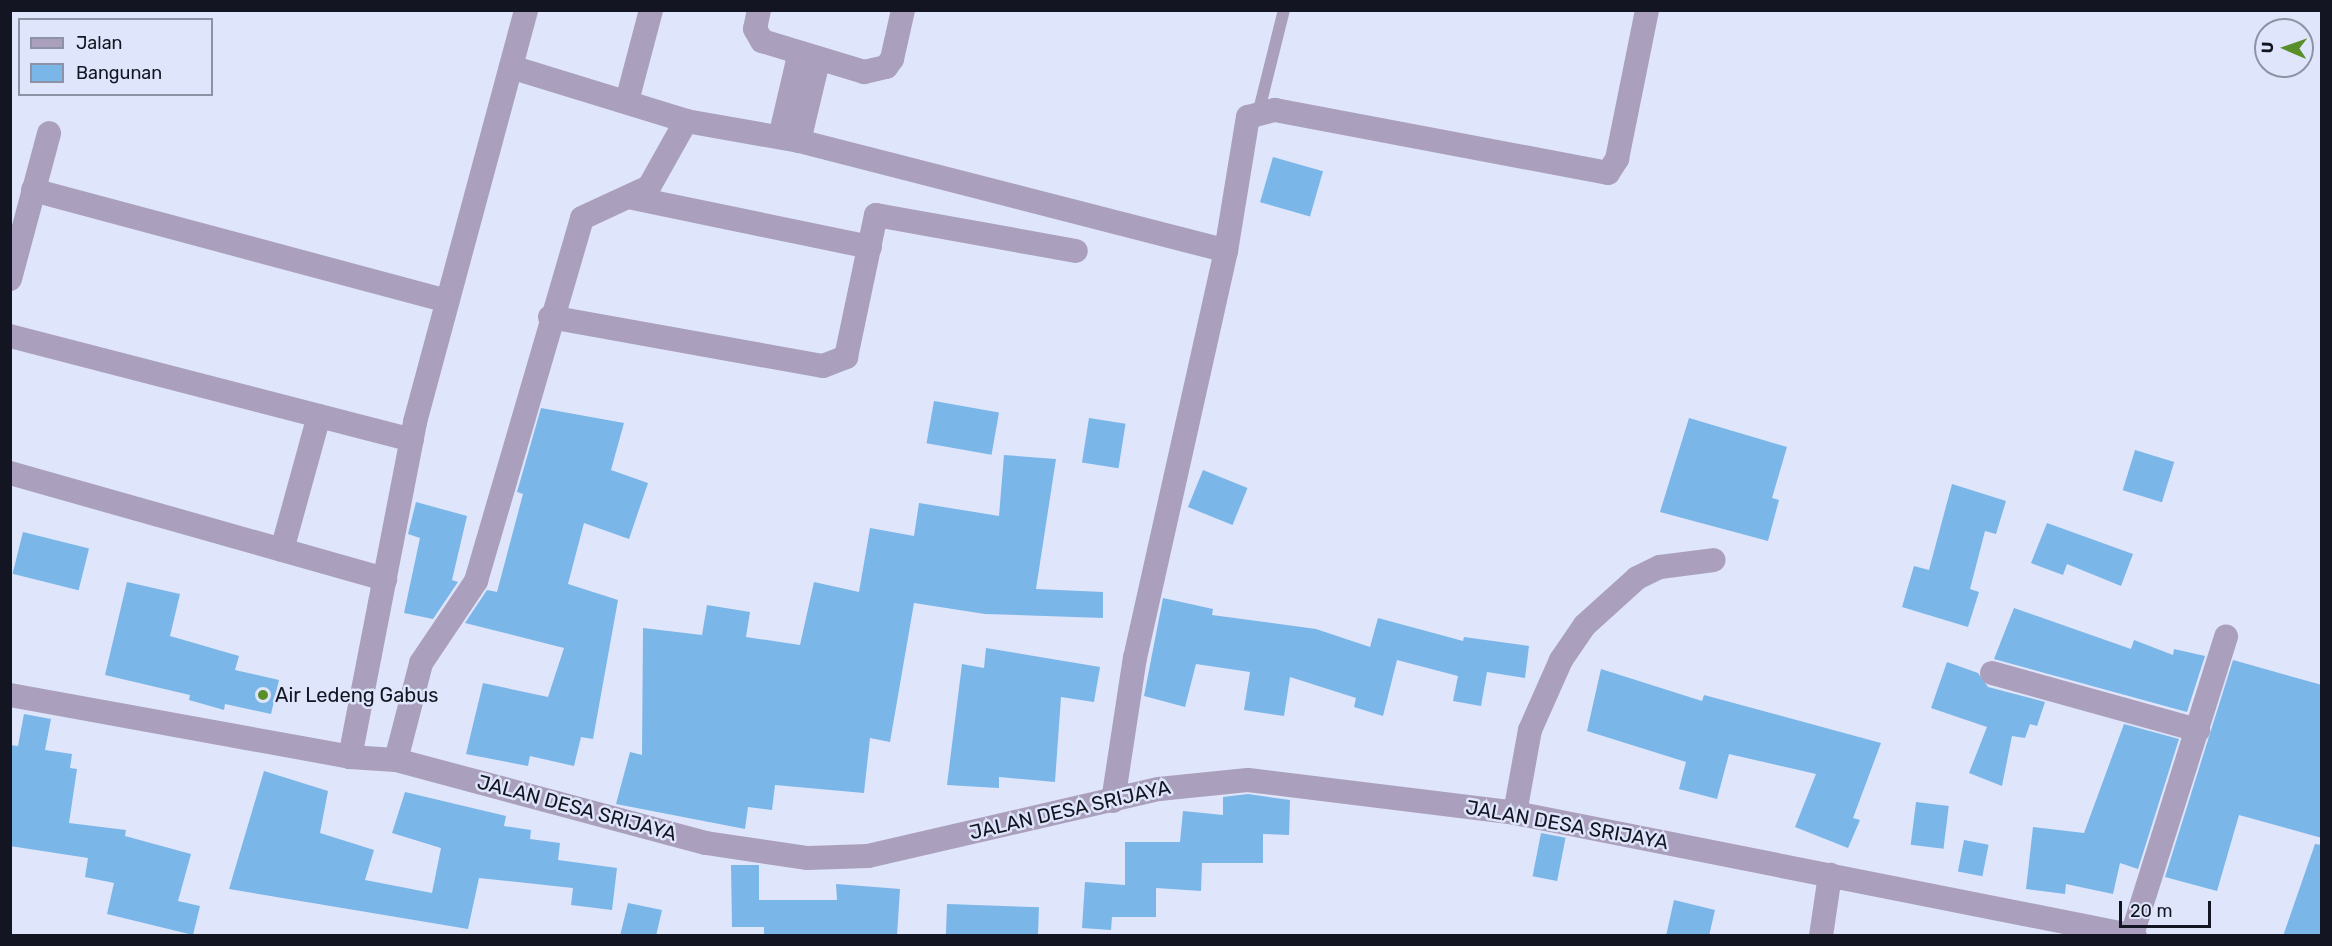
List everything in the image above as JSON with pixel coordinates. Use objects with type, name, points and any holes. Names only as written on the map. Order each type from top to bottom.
[{"type":"street","points":[[350,757],[412,440],[526,10]]},
{"type":"street","points":[[627,101],[651,10]]},
{"type":"street","points":[[759,10],[757,36],[808,59],[864,72],[886,67],[903,10]]},
{"type":"street","points":[[1113,801],[1135,658],[1226,251],[1246,123],[1259,110],[1608,173],[1617,159],[1647,10]]},
{"type":"street","points":[[790,139],[808,59]]},
{"type":"street","points":[[511,66],[686,121],[790,139],[1226,251]]},
{"type":"street","points":[[396,760],[421,663],[476,581],[550,317],[582,218],[633,198],[656,177],[686,121]]},
{"type":"street","points":[[10,279],[49,133]]},
{"type":"street","points":[[33,190],[447,301]]},
{"type":"street","points":[[633,198],[870,247]]},
{"type":"street","points":[[550,317],[823,366],[837,363],[846,357],[876,215],[1076,251]]},
{"type":"street","points":[[10,336],[412,440]]},
{"type":"street","points":[[282,550],[318,416]]},
{"type":"street","points":[[10,473],[385,579]]},
{"type":"street","points":[[1515,813],[1530,730],[1560,660],[1585,625],[1637,578],[1660,567],[1714,560]]},
{"type":"street","points":[[2134,935],[2226,636]]},
{"type":"street","points":[[1992,673],[2198,730]]},
{"type":"street","name":"JALAN DESA SRIJAYA","points":[[10,695],[350,757],[396,760],[706,843],[808,858],[868,856],[1208,781],[1248,780],[1515,813],[2134,935]]},
{"type":"street","points":[[1821,936],[1830,875]]},
{"type":"lane","points":[[1259,110],[1284,10]]},
{"type":"building","points":[[1273,157],[1323,171],[1310,217],[1260,202]]},
{"type":"building","points":[[934,401],[999,412],[992,455],[927,443]]},
{"type":"building","points":[[541,408],[624,423],[611,470],[648,483],[629,539],[584,523],[568,584],[618,600],[593,739],[581,737],[574,766],[530,756],[528,766],[466,754],[483,683],[548,697],[564,648],[465,623],[487,590],[497,592],[523,494],[517,492]]},
{"type":"building","points":[[1089,418],[1126,424],[1119,468],[1082,462]]},
{"type":"building","points":[[1689,418],[1787,447],[1772,498],[1779,500],[1768,541],[1660,512]]},
{"type":"building","points":[[2135,450],[2174,462],[2162,502],[2123,490]]},
{"type":"building","points":[[1004,455],[1056,459],[1036,589],[1103,592],[1103,618],[985,614],[914,603],[890,742],[870,738],[864,793],[775,785],[772,810],[748,807],[745,829],[616,804],[630,752],[642,755],[643,628],[702,635],[707,605],[750,612],[746,637],[800,645],[814,582],[859,592],[870,528],[914,536],[919,503],[999,516]]},
{"type":"building","points":[[1203,470],[1248,488],[1233,525],[1188,507]]},
{"type":"building","points":[[1952,484],[2006,501],[1996,534],[1985,531],[1970,589],[1979,592],[1968,627],[1902,607],[1914,566],[1929,570]]},
{"type":"building","points":[[416,502],[467,516],[452,580],[458,582],[433,619],[404,613],[420,538],[408,534]]},
{"type":"building","points":[[2047,523],[2133,554],[2121,586],[2067,564],[2063,575],[2031,563]]},
{"type":"building","points":[[23,532],[89,548],[79,590],[13,574]]},
{"type":"building","points":[[127,582],[180,594],[170,636],[239,656],[235,670],[279,680],[271,714],[225,704],[224,710],[189,700],[190,695],[105,675]]},
{"type":"building","points":[[1163,598],[1213,609],[1212,615],[1316,629],[1370,647],[1378,618],[1463,641],[1464,637],[1529,646],[1525,678],[1487,672],[1481,706],[1453,701],[1458,676],[1397,660],[1383,716],[1354,707],[1356,698],[1290,677],[1284,716],[1244,710],[1250,672],[1196,664],[1185,707],[1144,696]]},
{"type":"building","points":[[2014,608],[2131,649],[2134,640],[2173,655],[2174,649],[2205,656],[2187,712],[1994,659]]},
{"type":"building","points":[[986,648],[1100,667],[1094,702],[1061,697],[1055,782],[999,777],[999,788],[947,785],[962,664],[984,668]]},
{"type":"building","points":[[2233,660],[2322,685],[2322,838],[2239,815],[2217,891],[2165,877]]},
{"type":"building","points":[[1947,662],[1978,673],[1988,687],[2045,702],[2037,726],[2030,724],[2025,738],[2012,736],[2002,786],[1969,773],[1987,727],[1931,708]]},
{"type":"building","points":[[1601,669],[1702,701],[1704,695],[1881,743],[1853,818],[1860,820],[1848,848],[1795,827],[1816,774],[1729,754],[1717,799],[1679,789],[1686,762],[1587,731]]},
{"type":"building","points":[[24,714],[51,719],[45,750],[72,754],[70,768],[77,769],[69,823],[126,830],[125,836],[191,854],[178,901],[200,906],[193,935],[107,914],[114,883],[85,877],[88,858],[10,846],[10,745],[18,746]]},
{"type":"building","points":[[2124,724],[2179,739],[2138,869],[2120,863],[2113,894],[2066,884],[2065,894],[2026,889],[2033,827],[2084,833]]},
{"type":"building","points":[[264,771],[328,791],[320,833],[374,850],[365,880],[432,893],[441,848],[392,833],[405,792],[506,816],[504,826],[531,830],[530,839],[560,843],[558,860],[617,868],[612,910],[571,905],[573,888],[479,878],[468,929],[229,889]]},
{"type":"building","points":[[1248,794],[1290,800],[1289,835],[1263,834],[1263,863],[1202,863],[1201,891],[1156,888],[1156,917],[1112,917],[1111,930],[1082,928],[1085,882],[1125,885],[1125,842],[1180,842],[1183,811],[1223,815],[1223,797]]},
{"type":"building","points":[[1916,802],[1949,806],[1944,849],[1911,845]]},
{"type":"building","points":[[1541,833],[1566,838],[1557,881],[1533,876]]},
{"type":"building","points":[[1964,840],[1989,845],[1982,876],[1958,871]]},
{"type":"building","points":[[2315,844],[2322,845],[2322,936],[2283,936]]},
{"type":"building","points":[[731,865],[759,865],[759,900],[837,900],[836,884],[900,889],[897,936],[764,936],[764,927],[732,927]]},
{"type":"building","points":[[1674,900],[1715,910],[1709,936],[1666,936]]},
{"type":"building","points":[[628,903],[662,910],[656,936],[620,936]]},
{"type":"building","points":[[947,904],[1039,907],[1038,936],[946,936]]},
{"type":"place","name":"Air Ledeng Gabus","points":[[263,695]]}]
